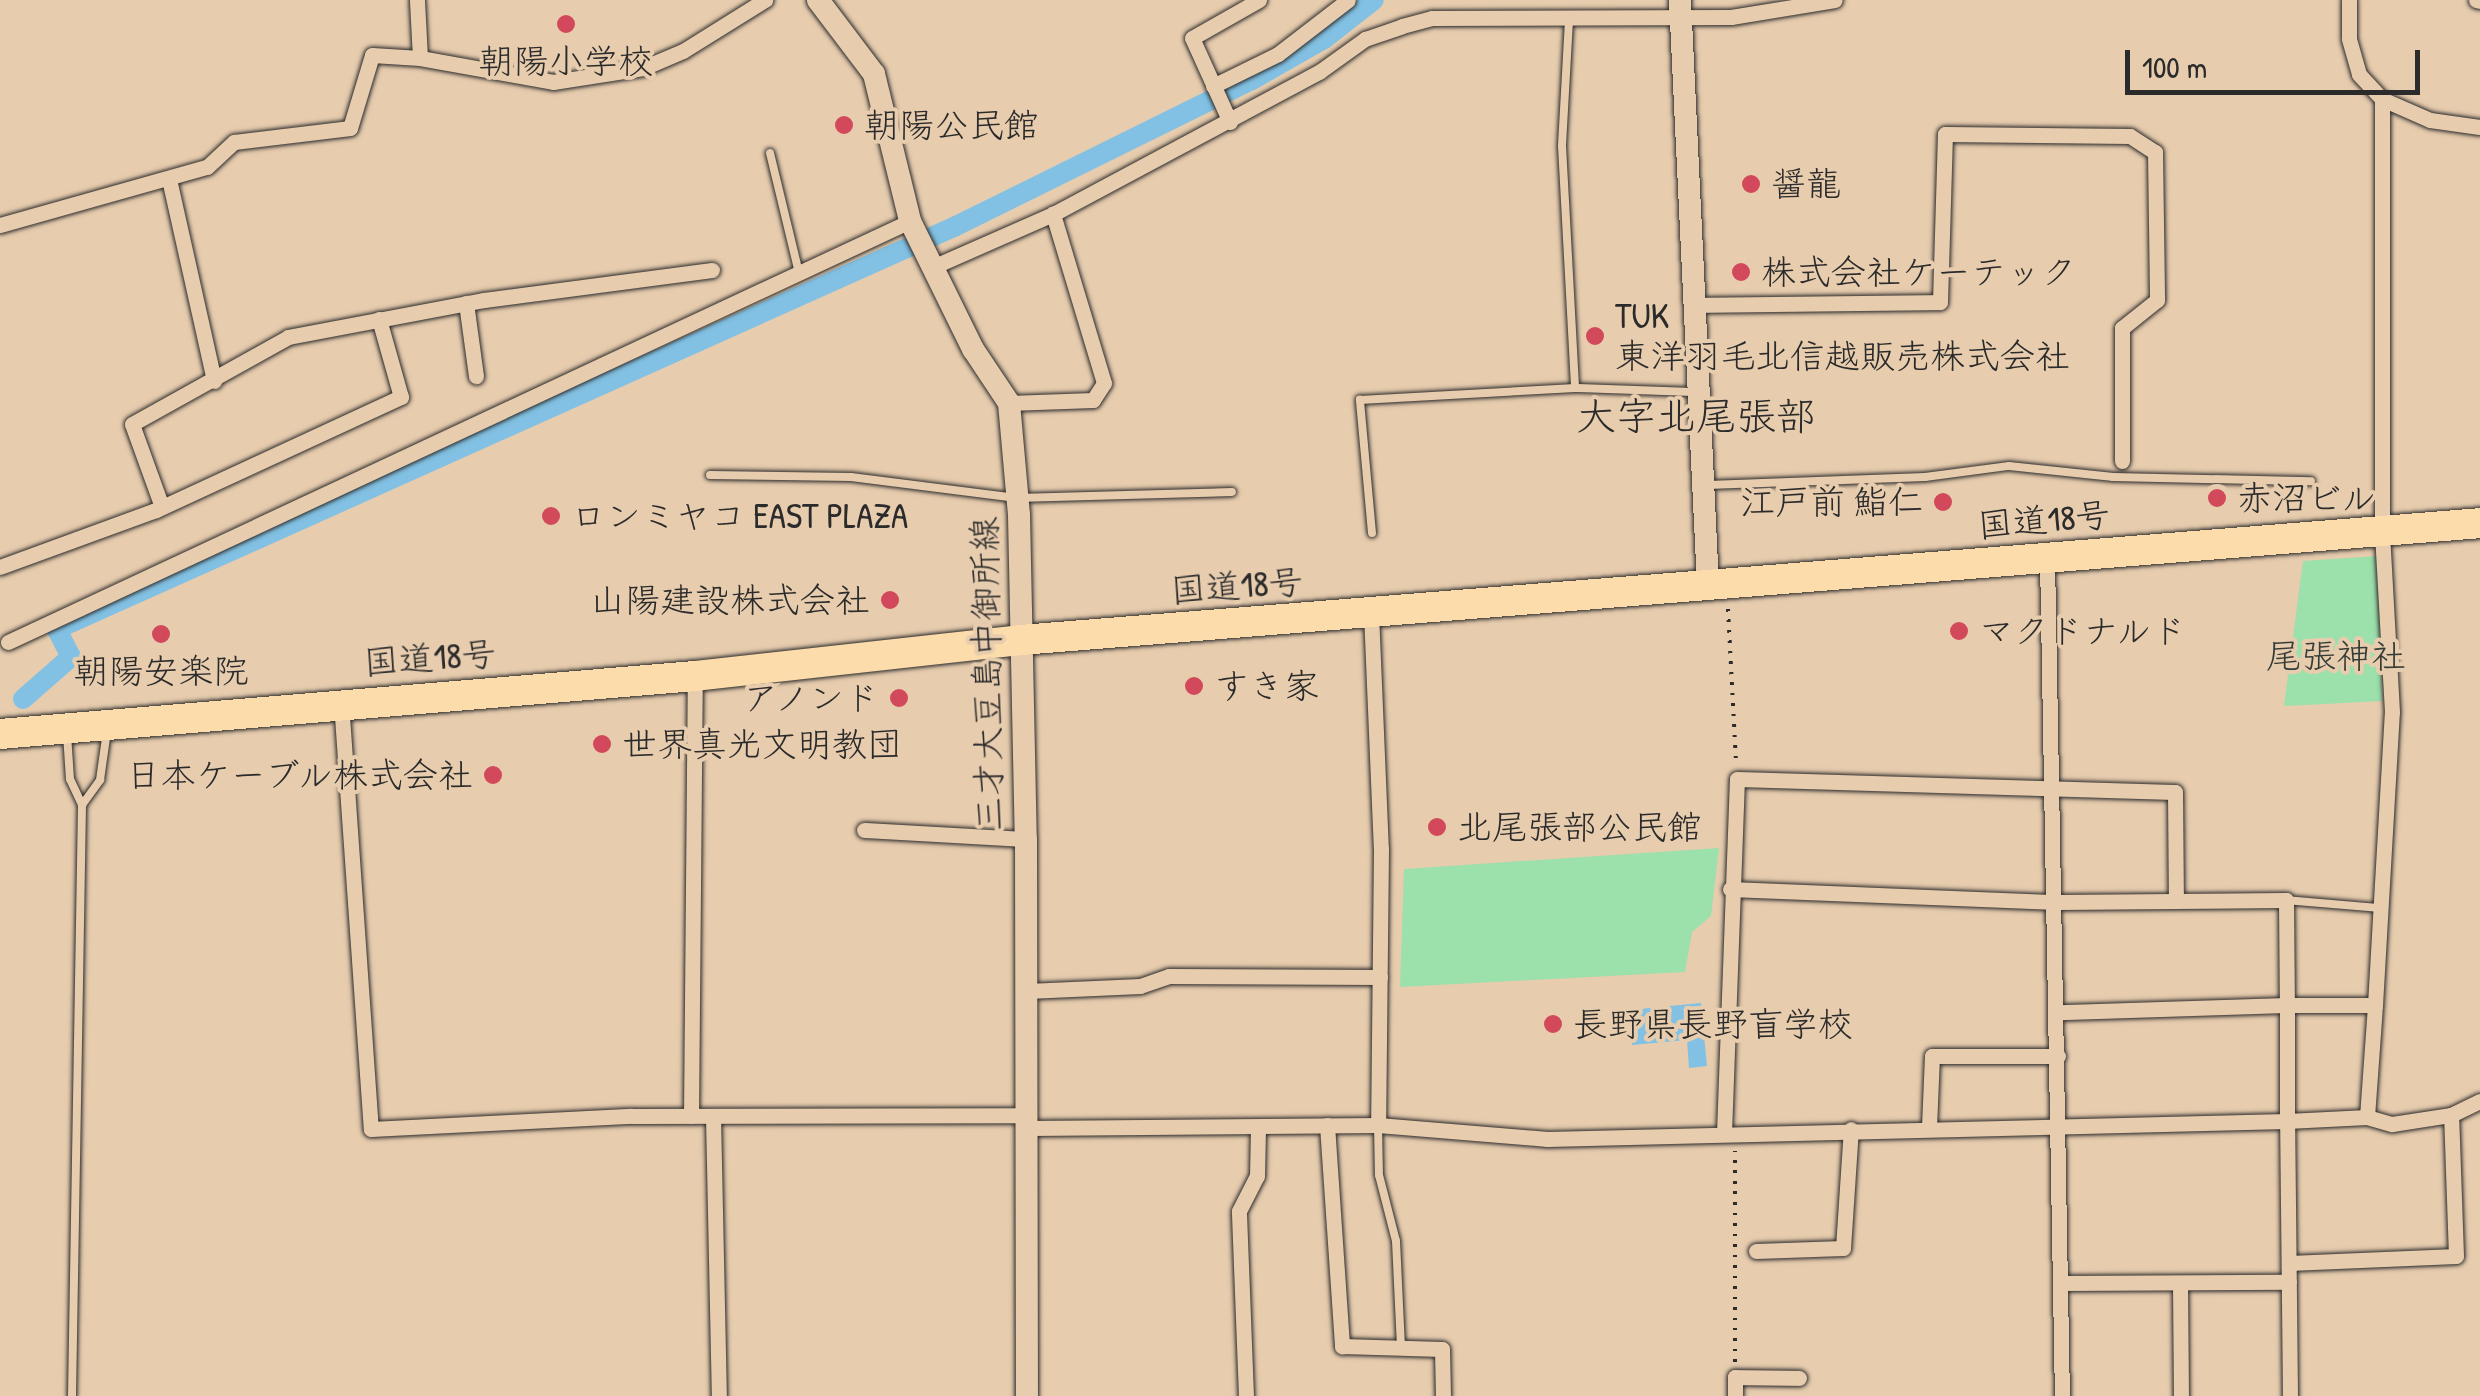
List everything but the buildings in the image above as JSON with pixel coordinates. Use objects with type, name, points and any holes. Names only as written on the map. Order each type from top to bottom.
[{"type":"highway","name":"国道18号","points":[[0,734],[341,702],[695,676],[1021,640],[2480,523]]},
{"type":"main road","name":"三才大豆島中御所線","points":[[818,0],[874,74],[910,222],[930,268],[1009,402],[1018,498],[1026,838],[1027,1396]]},
{"type":"main road","points":[[1680,9],[1703,486],[1717,584]]},
{"type":"street","points":[[417,0],[420,58]]},
{"type":"street","points":[[0,225],[207,167],[234,142],[350,128],[372,55],[420,58],[553,82],[625,70],[684,51],[765,0]]},
{"type":"street","points":[[1228,118],[1192,38],[1258,0]]},
{"type":"street","points":[[1214,88],[1278,54],[1348,0]]},
{"type":"street","points":[[930,268],[1052,214],[1365,39],[1402,26],[1432,18],[1569,20],[1835,0]]},
{"type":"street","points":[[2349,0],[2349,38],[2360,74],[2382,99],[2430,120],[2480,128]]},
{"type":"street","points":[[2367,1117],[2392,712],[2382,531],[2382,99]]},
{"type":"street","points":[[1694,305],[1940,302],[1945,134],[2130,136],[2155,152],[2157,300],[2122,328],[2122,461]]},
{"type":"street","points":[[168,179],[214,381]]},
{"type":"street","points":[[1009,402],[1093,400],[1104,382],[1052,214]]},
{"type":"street","points":[[8,642],[910,222]]},
{"type":"street","points":[[162,508],[132,424],[288,338],[466,304],[712,270]]},
{"type":"street","points":[[466,304],[476,376]]},
{"type":"street","points":[[0,567],[162,508],[401,397],[379,319]]},
{"type":"street","points":[[2047,557],[2057,902],[2062,1396]]},
{"type":"street","points":[[1372,613],[1380,977],[1378,1125]]},
{"type":"street","points":[[691,1116],[695,676]]},
{"type":"street","points":[[341,702],[371,1129],[713,1116],[1378,1125],[1547,1139],[2367,1117],[2392,1124],[2451,1115],[2480,1101]]},
{"type":"street","points":[[1730,1133],[1730,889],[1737,779],[2052,792],[2175,792],[2176,900]]},
{"type":"street","points":[[864,830],[1026,838]]},
{"type":"street","points":[[1730,889],[2057,902],[2286,900],[2290,1396]]},
{"type":"street","points":[[1027,992],[1140,986],[1169,976],[1380,977]]},
{"type":"street","points":[[2058,1012],[2375,1005]]},
{"type":"street","points":[[1929,1127],[1932,1056],[2058,1056]]},
{"type":"street","points":[[2290,1263],[2456,1256],[2451,1115]]},
{"type":"street","points":[[713,1116],[719,1396]]},
{"type":"street","points":[[1327,1125],[1342,1346],[1442,1348],[1443,1396]]},
{"type":"street","points":[[1246,1396],[1239,1211],[1256,1176],[1258,1126]]},
{"type":"street","points":[[1756,1251],[1842,1248],[1851,1129]]},
{"type":"street","points":[[2180,1282],[2180,1396]]},
{"type":"street","points":[[2060,1283],[2290,1282]]},
{"type":"street","points":[[1735,1396],[1736,1377],[1799,1378]]},
{"type":"lane","points":[[1569,20],[1562,146],[1574,388]]},
{"type":"lane","points":[[770,152],[800,273]]},
{"type":"lane","points":[[1372,533],[1360,400],[1574,388],[1698,392]]},
{"type":"lane","points":[[1703,486],[1925,477],[2009,466],[2112,477],[2310,482]]},
{"type":"lane","points":[[710,474],[851,477],[1018,498],[1232,492]]},
{"type":"lane","points":[[82,805],[100,780],[108,723]]},
{"type":"lane","points":[[68,727],[70,778],[82,805],[72,1396]]},
{"type":"lane","points":[[2286,900],[2380,908]]},
{"type":"lane","points":[[1378,1125],[1380,1175],[1396,1241],[1401,1348]]},
{"type":"path","points":[[1717,584],[1737,779]]},
{"type":"path","points":[[1730,1133],[1736,1377]]},
{"type":"green space","name":"尾張神社","points":[[2378,556],[2382,701],[2284,706],[2303,561]]},
{"type":"green space","points":[[1719,848],[1711,916],[1692,932],[1685,972],[1400,987],[1404,869]]},
{"type":"water","points":[[1701,1003],[1707,1066],[1689,1068],[1687,1040],[1632,1045],[1629,1010]]},
{"type":"waterway","points":[[23,699],[71,657],[57,629],[956,226],[1252,80],[1324,39],[1374,0]]},
{"type":"place","name":"朝陽小学校","points":[[566,24]]},
{"type":"place","name":"朝陽公民館","points":[[844,125]]},
{"type":"place","name":"醤龍","points":[[1751,184]]},
{"type":"place","name":"株式会社ケーテック","points":[[1741,272]]},
{"type":"place","name":"TUK 東洋羽毛北信越販売株式会社","points":[[1595,336]]},
{"type":"place","name":"赤沼ビル","points":[[2217,498]]},
{"type":"place","name":"江戸前 鮨仁","points":[[1943,502]]},
{"type":"place","name":"ロンミヤコ EAST PLAZA","points":[[551,516]]},
{"type":"place","name":"山陽建設株式会社","points":[[890,600]]},
{"type":"place","name":"マクドナルド","points":[[1959,631]]},
{"type":"place","name":"朝陽安楽院","points":[[161,634]]},
{"type":"place","name":"すき家","points":[[1194,686]]},
{"type":"place","name":"アノンド","points":[[899,698]]},
{"type":"place","name":"世界真光文明教団","points":[[602,744]]},
{"type":"place","name":"日本ケーブル株式会社","points":[[493,775]]},
{"type":"place","name":"北尾張部公民館","points":[[1437,827]]},
{"type":"place","name":"長野県長野盲学校","points":[[1553,1024]]},
{"type":"district","name":"大字北尾張部","points":[[1696,415]]}]
